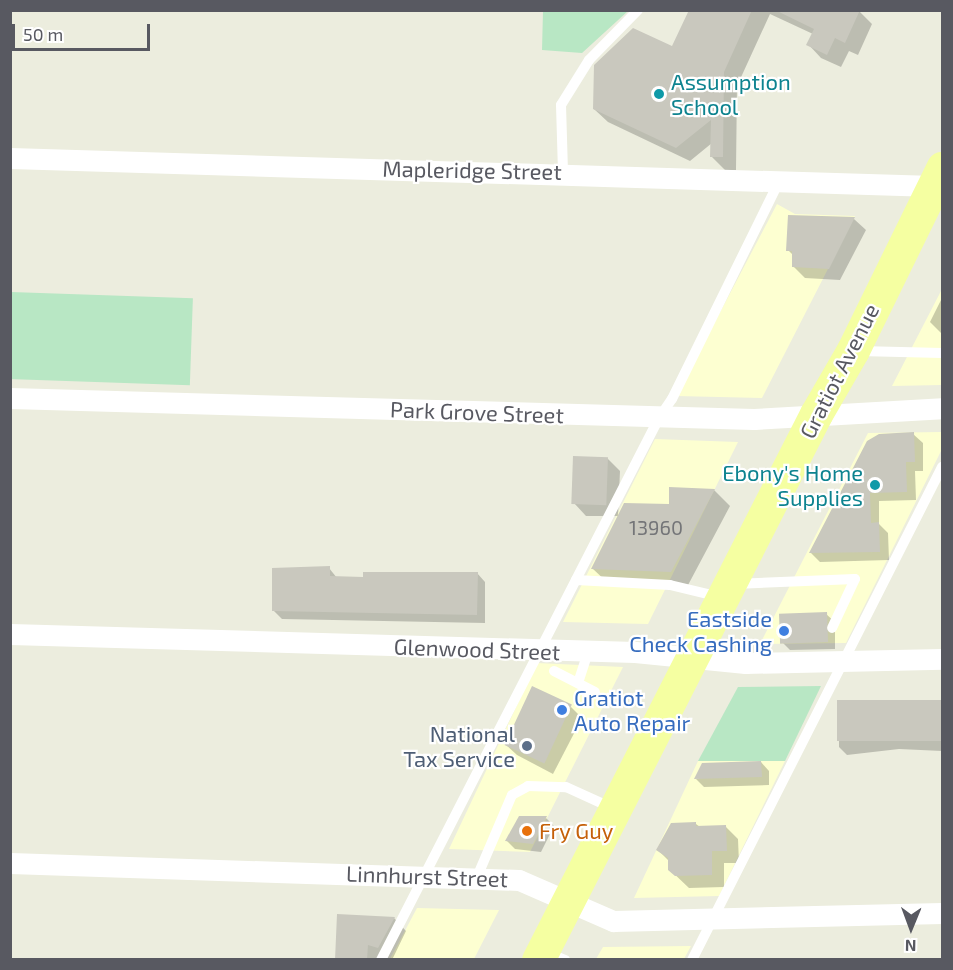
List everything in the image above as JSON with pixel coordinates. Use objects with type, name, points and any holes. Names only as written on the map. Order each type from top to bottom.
[{"type":"main road","name":"Gratiot Avenue","points":[[549,956],[568,901],[816,414],[853,350],[939,181]]},
{"type":"street","name":"Mapleridge Street","points":[[10,158],[563,172],[779,182],[939,181]]},
{"type":"street","name":"Park Grove Street","points":[[10,398],[659,418],[754,419],[942,408]]},
{"type":"street","name":"Glenwood Street","points":[[10,634],[541,651],[693,657],[745,663],[942,659]]},
{"type":"street","name":"Linnhurst Street","points":[[10,863],[426,874],[519,880],[613,921],[942,913]]},
{"type":"lane","points":[[563,172],[561,105],[589,60],[638,10]]},
{"type":"lane","points":[[381,960],[659,418],[672,399],[779,182]]},
{"type":"lane","points":[[853,350],[942,353]]},
{"type":"lane","points":[[692,960],[942,467]]},
{"type":"lane","points":[[576,580],[670,585],[726,591],[855,579],[832,628]]},
{"type":"lane","points":[[578,683],[588,653]]},
{"type":"lane","points":[[554,671],[596,692]]},
{"type":"lane","points":[[477,877],[512,795],[528,786],[566,787],[615,809]]},
{"type":"shaded area","points":[[543,10],[628,11],[582,53],[542,50]]},
{"type":"shaded area","points":[[777,204],[795,214],[855,216],[762,398],[676,396]]},
{"type":"shaded area","points":[[942,289],[942,385],[892,386]]},
{"type":"shaded area","points":[[11,292],[193,298],[190,385],[10,379]]},
{"type":"shaded area","points":[[942,432],[942,449],[846,643],[760,644],[868,433]]},
{"type":"shaded area","points":[[655,439],[738,442],[648,624],[563,622]]},
{"type":"shaded area","points":[[537,663],[623,667],[530,852],[449,849]]},
{"type":"shaded area","points":[[821,686],[785,761],[698,761],[738,687]]},
{"type":"shaded area","points":[[698,761],[785,761],[719,896],[634,898]]},
{"type":"shaded area","points":[[417,908],[499,910],[474,959],[390,959]]},
{"type":"shaded area","points":[[691,946],[684,959],[596,959],[603,947]]},
{"type":"building","name":"Assumption School","points":[[689,10],[752,10],[724,72],[723,157],[710,157],[711,120],[676,148],[593,109],[594,65],[633,28],[672,46]]},
{"type":"building","points":[[775,10],[860,10],[845,43],[835,38],[827,55],[806,45],[814,29]]},
{"type":"building","points":[[788,215],[855,217],[829,269],[792,267],[792,251],[786,251]]},
{"type":"building","points":[[914,432],[915,462],[906,462],[907,492],[870,493],[871,523],[879,522],[880,552],[809,553],[867,441],[879,434]]},
{"type":"building","points":[[573,456],[608,457],[606,505],[571,504]]},
{"type":"building","points":[[669,487],[715,489],[671,572],[591,569],[624,503],[669,504]]},
{"type":"building","points":[[330,566],[330,576],[363,577],[363,572],[478,572],[477,615],[272,611],[272,568]]},
{"type":"building","points":[[827,612],[828,642],[780,644],[779,614]]},
{"type":"building","points":[[532,686],[572,705],[544,764],[505,745]]},
{"type":"building","points":[[837,700],[942,700],[942,741],[837,741]]},
{"type":"building","points":[[761,761],[762,777],[694,779],[702,763]]},
{"type":"building","points":[[519,816],[547,816],[533,844],[505,841]]},
{"type":"building","points":[[696,822],[696,826],[726,825],[727,851],[712,851],[712,875],[675,876],[668,870],[668,858],[656,850],[671,823]]},
{"type":"building","points":[[337,914],[395,917],[378,948],[368,945],[367,960],[335,960]]},
{"type":"place","name":"Assumption School","points":[[659,94]]},
{"type":"place","name":"Ebony's Home Supplies","points":[[875,485]]},
{"type":"place","name":"Eastside Check Cashing","points":[[784,631]]},
{"type":"place","name":"Gratiot Auto Repair","points":[[562,710]]},
{"type":"place","name":"National Tax Service","points":[[527,746]]},
{"type":"place","name":"Fry Guy","points":[[527,831]]}]
